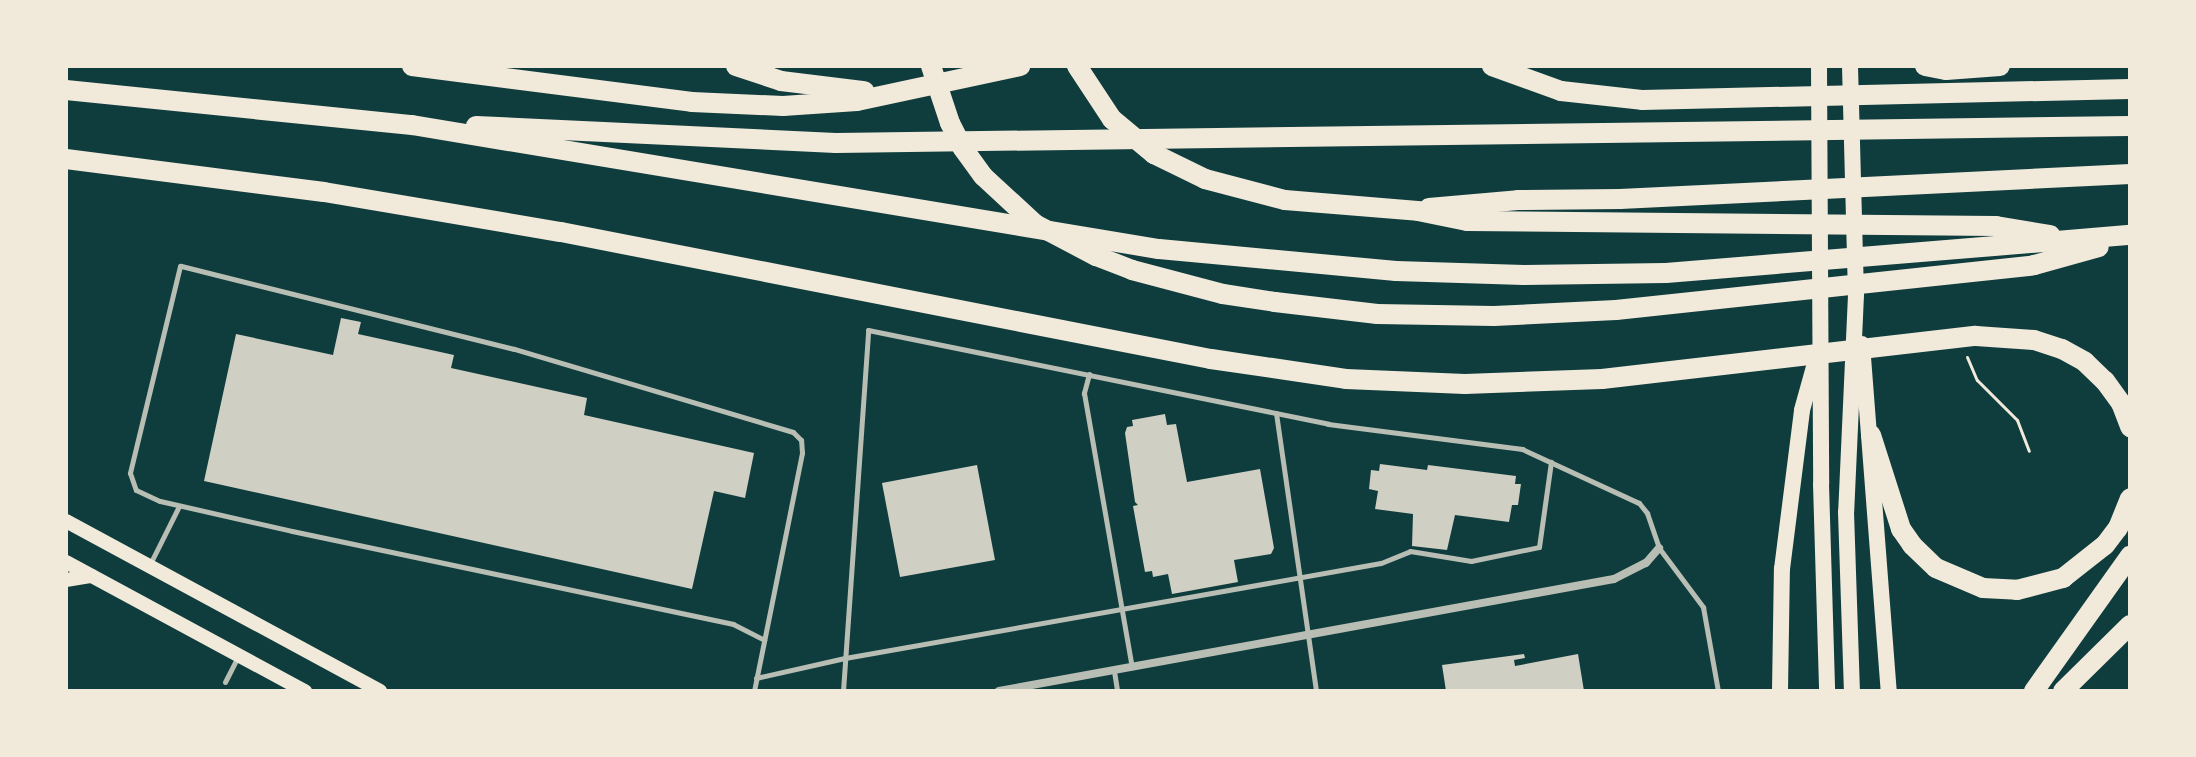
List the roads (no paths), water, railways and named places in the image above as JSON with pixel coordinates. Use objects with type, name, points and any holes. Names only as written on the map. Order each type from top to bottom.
[{"type":"highway","points":[[412,66],[601,92],[736,104],[823,105],[1020,66]]},
{"type":"highway","points":[[736,66],[781,81],[819,87],[904,91]]},
{"type":"highway","points":[[931,66],[946,113],[962,147],[983,176],[1035,224],[1096,256],[1132,270],[1223,294],[1275,302],[1377,314],[1494,316],[1741,298],[2034,265],[2130,237]]},
{"type":"highway","points":[[1077,66],[1112,119],[1154,154],[1205,179],[1285,200],[1418,211],[1467,221],[1918,228],[1996,226],[2078,241]]},
{"type":"highway","points":[[1492,66],[1535,84],[1604,98],[1743,99],[2130,89]]},
{"type":"highway","points":[[1925,66],[1946,70],[2000,66]]},
{"type":"highway","points":[[66,90],[412,125],[896,208],[1226,257],[1396,271],[1496,275],[1743,269],[2130,237]]},
{"type":"highway","points":[[412,125],[547,127],[836,143],[2130,126]]},
{"type":"highway","points":[[66,159],[324,192],[636,245],[986,316],[1299,373],[1408,383],[1602,379],[1920,341],[2006,337],[2062,349],[2085,362],[2105,381],[2121,403],[2130,427]]},
{"type":"highway","points":[[1418,211],[1439,206],[1518,200],[1740,193],[2130,174]]},
{"type":"highway","points":[[1871,435],[1901,529],[1912,545],[1936,568],[1983,588],[2017,590],[2063,578],[2105,545],[2118,528],[2130,498]]},
{"type":"highway","points":[[2034,691],[2130,556]]},
{"type":"highway","points":[[2063,691],[2130,625]]},
{"type":"main road","points":[[1819,70],[1827,691]]},
{"type":"main road","points":[[1850,70],[1856,295],[1846,512],[1852,691]]},
{"type":"main road","points":[[1856,295],[1871,435],[1889,691]]},
{"type":"main road","points":[[1780,691],[1786,540],[1802,410],[1822,334]]},
{"type":"main road","points":[[66,521],[380,691]]},
{"type":"main road","points":[[66,562],[305,691]]},
{"type":"main road","points":[[66,580],[93,576]]},
{"type":"street","points":[[999,691],[1614,579],[1646,563],[1659,548]]},
{"type":"lane","points":[[754,691],[802,453],[801,440],[793,432],[514,349],[180,266],[130,473],[136,490],[179,506],[733,624],[764,640]]},
{"type":"lane","points":[[843,691],[868,330],[1328,424],[1522,449],[1639,503],[1647,513],[1659,548],[1703,607],[1718,691]]},
{"type":"lane","points":[[1089,374],[1084,393],[1132,667]]},
{"type":"lane","points":[[1276,413],[1316,691]]},
{"type":"lane","points":[[756,678],[845,658],[1381,563],[1410,551],[1471,561],[1539,547],[1551,462]]},
{"type":"lane","points":[[148,568],[179,506]]},
{"type":"lane","points":[[225,682],[238,655]]},
{"type":"lane","points":[[1113,670],[1117,691]]}]
